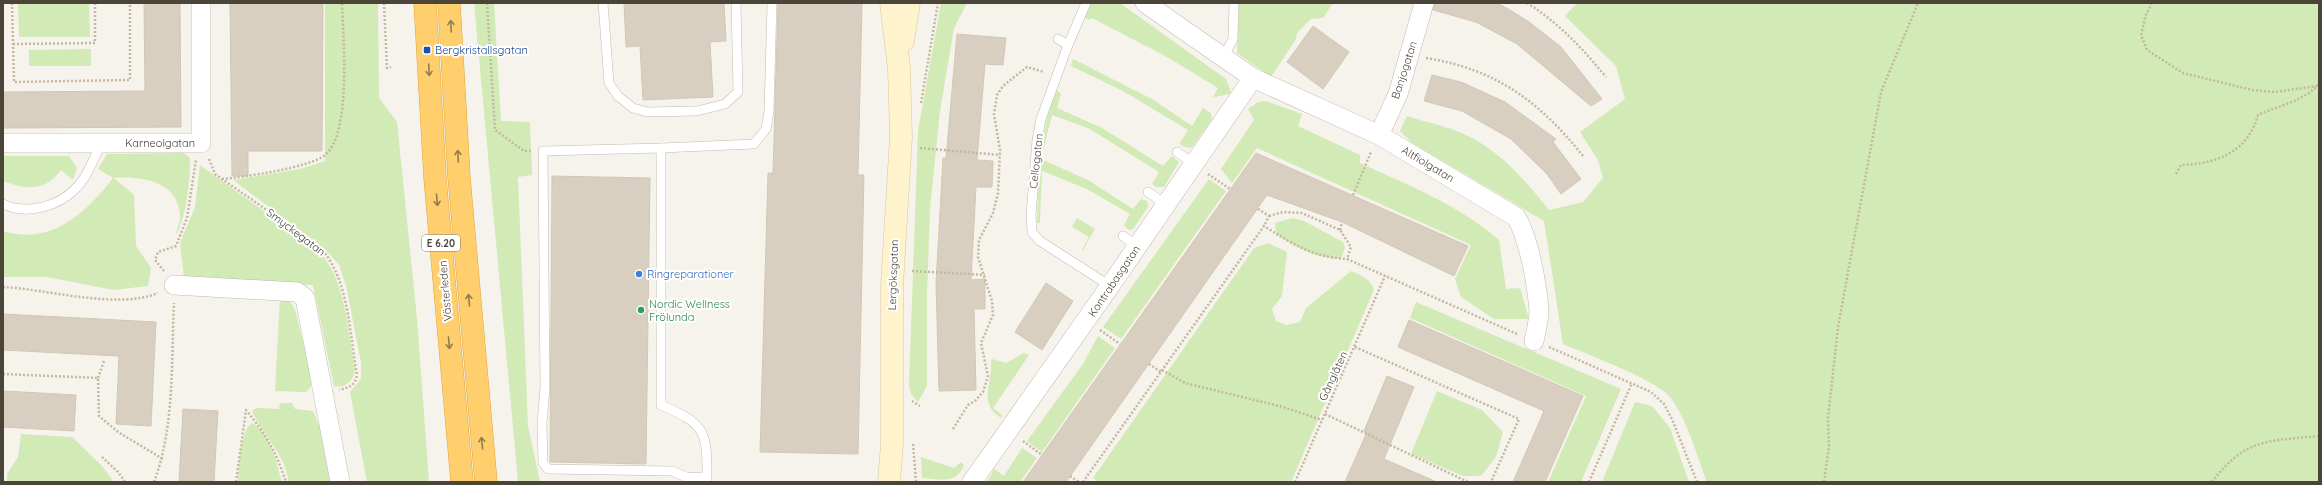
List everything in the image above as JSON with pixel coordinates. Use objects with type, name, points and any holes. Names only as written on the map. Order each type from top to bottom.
[{"type":"highway","name":"Västerleden","points":[[425,3],[435,178],[462,482]]},
{"type":"highway","name":"E 6.20","points":[[449,3],[459,177],[486,482]]},
{"type":"street","name":"Karneolgatan","points":[[3,143],[201,143],[201,3]]},
{"type":"street","name":"Lergöksgatan","points":[[889,482],[892,444],[892,285],[901,137],[898,68],[891,3]]},
{"type":"street","name":"Lergöksgatan","points":[[898,68],[909,3]]},
{"type":"street","name":"Altfiolgatan","points":[[1145,3],[1253,78],[1379,135],[1516,217],[1522,227],[1528,248],[1539,312],[1534,341]]},
{"type":"street","name":"Banjogatan","points":[[1379,135],[1398,94],[1424,3]]},
{"type":"street","name":"Kontrabasgatan","points":[[972,482],[1110,286],[1130,241],[1165,204],[1253,78]]},
{"type":"street","points":[[174,285],[297,292],[302,294],[305,298],[340,482]]},
{"type":"lane","points":[[603,3],[609,83],[618,96],[633,108],[654,112],[696,111],[725,104],[738,92],[736,3]]},
{"type":"lane","points":[[662,148],[661,405],[688,416],[702,432],[707,454],[707,480],[686,477],[672,471],[548,469],[543,463],[542,423],[545,388],[543,150],[662,148],[754,144],[766,129],[770,111],[772,3]]},
{"type":"lane","name":"Cellogatan","points":[[1085,3],[1040,119],[1031,215],[1032,232],[1040,241],[1110,286]]},
{"type":"lane","points":[[1223,58],[1233,39],[1234,3]]},
{"type":"lane","points":[[1058,39],[1068,45]]},
{"type":"lane","points":[[3,204],[11,208],[29,209],[45,207],[62,198],[75,189],[101,143]]},
{"type":"lane","points":[[1177,152],[1193,163]]},
{"type":"lane","points":[[1148,192],[1165,204]]},
{"type":"path","points":[[12,3],[14,82],[130,80],[130,3]]},
{"type":"path","points":[[13,44],[95,43],[95,3]]},
{"type":"path","points":[[222,179],[242,178],[316,160],[329,150],[337,135],[342,108],[342,3]]},
{"type":"path","points":[[384,3],[387,68],[391,67]]},
{"type":"path","points":[[487,3],[495,130],[524,151],[543,150]]},
{"type":"path","points":[[1527,3],[1547,16],[1570,35],[1606,77]]},
{"type":"path","points":[[1824,482],[1829,446],[1828,418],[1838,327],[1881,92],[1918,3]]},
{"type":"path","points":[[2152,3],[2146,14],[2141,35],[2147,50],[2183,73],[2259,91],[2287,91],[2318,85]]},
{"type":"path","points":[[1410,56],[1446,61],[1473,70],[1521,93],[1550,117],[1584,156]]},
{"type":"path","points":[[953,429],[968,405],[975,401],[983,392],[988,376],[981,343],[993,315],[992,301],[985,275],[978,257],[978,240],[993,213],[998,193],[1000,155],[994,114],[997,95],[1004,86],[1027,67],[1056,75]]},
{"type":"path","points":[[2176,174],[2181,165],[2202,164],[2234,152],[2253,132],[2258,115],[2278,106],[2297,102],[2318,85]]},
{"type":"path","points":[[1353,195],[1379,135]]},
{"type":"path","points":[[154,482],[163,459],[168,427],[174,285],[155,260],[158,252],[176,246],[182,231],[190,208],[195,166],[201,143]]},
{"type":"path","name":"Smyckegatan","points":[[201,143],[215,174],[320,247],[331,260],[344,294],[357,376],[355,383],[350,387],[323,393]]},
{"type":"path","points":[[915,148],[1000,155]]},
{"type":"path","points":[[1193,163],[1230,189]]},
{"type":"path","points":[[1258,209],[1269,216],[1284,212],[1302,213],[1340,230],[1351,247],[1347,259]]},
{"type":"path","points":[[1083,482],[1264,226],[1269,216]]},
{"type":"path","points":[[1340,230],[1342,222]]},
{"type":"path","points":[[1264,226],[1311,252],[1326,258],[1347,259],[1651,392],[1664,404],[1672,419],[1696,482]]},
{"type":"path","points":[[907,270],[985,275]]},
{"type":"path","name":"Gånglåten","points":[[1295,482],[1355,348],[1385,276]]},
{"type":"path","points":[[3,287],[31,288],[110,300],[150,296],[174,285]]},
{"type":"path","points":[[1087,320],[1120,344]]},
{"type":"path","points":[[1355,348],[1519,419],[1491,482]]},
{"type":"path","points":[[104,361],[98,378],[99,416],[118,432],[163,459]]},
{"type":"path","points":[[1149,364],[1184,383],[1283,407],[1322,420]]},
{"type":"path","points":[[3,374],[98,378]]},
{"type":"path","points":[[1589,482],[1632,383]]},
{"type":"path","points":[[236,482],[246,410],[276,452],[286,482]]},
{"type":"path","points":[[1325,414],[1468,482]]},
{"type":"path","points":[[1008,430],[1042,455]]},
{"type":"path","points":[[2212,482],[2233,457],[2247,447],[2270,440],[2319,436]]},
{"type":"path","points":[[102,457],[118,472],[125,482]]},
{"type":"path","points":[[916,474],[916,482]]},
{"type":"path","points":[[1070,476],[1079,482]]},
{"type":"green space","points":[[18,3],[89,3],[90,37],[19,37]]},
{"type":"green space","points":[[325,3],[378,3],[379,98],[397,122],[417,318],[429,482],[367,482],[350,392],[361,379],[361,363],[346,285],[339,265],[324,248],[233,180],[300,169],[325,161]]},
{"type":"green space","points":[[474,3],[494,3],[501,121],[530,122],[532,175],[518,177],[528,426],[540,482],[518,482]]},
{"type":"green space","points":[[941,3],[967,3],[954,28],[940,111],[930,208],[927,297],[927,386],[918,402],[911,394],[909,386],[918,131]]},
{"type":"green space","points":[[1091,3],[1120,3],[1226,79],[1231,92],[1230,94],[1213,97],[1218,88],[1167,57],[1092,18],[1090,20],[1084,18]]},
{"type":"green space","points":[[1239,3],[1333,3],[1323,18],[1311,19],[1297,33],[1296,39],[1271,77],[1237,53]]},
{"type":"green space","points":[[1577,3],[2319,3],[2319,482],[1707,482],[1682,416],[1670,397],[1663,390],[1636,375],[1563,344],[1544,221],[1412,143],[1400,131],[1407,116],[1451,129],[1480,143],[1506,162],[1549,210],[1583,202],[1603,178],[1598,160],[1580,132],[1625,99],[1616,66],[1565,16]]},
{"type":"green space","points":[[91,49],[91,66],[29,66],[29,50]]},
{"type":"green space","points":[[1073,59],[1152,99],[1192,126],[1203,108],[1211,113],[1212,119],[1193,146],[1190,148],[1182,146],[1180,143],[1188,130],[1123,91],[1071,66]]},
{"type":"green space","points":[[1058,91],[1061,94],[1057,108],[1102,128],[1163,166],[1172,156],[1179,162],[1164,187],[1156,187],[1152,184],[1159,172],[1088,128],[1052,115],[1041,159],[1088,180],[1133,209],[1141,199],[1147,201],[1148,207],[1133,229],[1129,230],[1124,225],[1130,214],[1087,189],[1042,171],[1040,223],[1037,223],[1039,173],[1043,141],[1050,108],[1055,92]]},
{"type":"green space","points":[[1266,101],[1302,114],[1298,126],[1360,155],[1360,163],[1450,206],[1467,216],[1499,240],[1506,289],[1520,288],[1529,319],[1494,319],[1461,297],[1455,279],[1471,245],[1257,148],[1232,183],[1221,169],[1254,120],[1248,109],[1258,102]]},
{"type":"green space","points":[[184,153],[190,158],[188,187],[185,209],[179,229],[175,236],[180,217],[178,204],[173,195],[156,183],[146,180],[135,178],[114,178],[134,195],[136,246],[151,268],[148,286],[114,290],[46,277],[3,277],[3,231],[20,234],[37,234],[52,230],[79,214],[113,178],[98,169],[107,154]]},
{"type":"green space","points":[[3,156],[69,156],[77,168],[73,180],[61,170],[49,182],[42,185],[35,187],[19,186],[3,181]]},
{"type":"green space","points":[[200,165],[316,249],[326,260],[340,289],[344,305],[355,370],[353,377],[348,383],[338,387],[334,386],[313,285],[184,278],[180,243],[195,207]]},
{"type":"green space","points":[[1209,179],[1226,191],[1121,339],[1103,327]]},
{"type":"green space","points":[[1077,218],[1095,229],[1083,250],[1082,249],[1089,237],[1072,227]]},
{"type":"green space","points":[[1293,218],[1304,221],[1343,242],[1345,248],[1341,258],[1324,257],[1307,252],[1276,234],[1275,223]]},
{"type":"green space","points":[[1268,243],[1287,252],[1282,296],[1272,309],[1276,321],[1286,325],[1300,322],[1306,308],[1351,271],[1368,280],[1373,286],[1374,290],[1291,482],[1099,482],[1093,478],[1254,248]]},
{"type":"green space","points":[[280,295],[289,299],[295,310],[312,378],[310,388],[306,392],[275,391]]},
{"type":"green space","points":[[1416,302],[1621,389],[1581,482],[1548,482],[1586,396],[1410,318]]},
{"type":"green space","points":[[1098,336],[1115,348],[1042,452],[1027,441],[1083,364]]},
{"type":"green space","points":[[1024,353],[1029,355],[993,408],[1002,415],[1001,418],[994,412],[988,399],[991,361],[992,359],[1006,363]]},
{"type":"green space","points":[[1437,391],[1482,410],[1503,432],[1496,457],[1481,476],[1463,476],[1411,454]]},
{"type":"green space","points":[[1635,402],[1652,406],[1670,428],[1689,482],[1602,482]]},
{"type":"green space","points":[[280,403],[292,403],[295,409],[313,411],[321,430],[331,482],[289,482],[278,453],[252,411],[256,408],[279,409]]},
{"type":"green space","points":[[252,423],[264,434],[268,441],[275,457],[282,482],[238,482],[243,441],[248,427]]},
{"type":"green space","points":[[21,434],[72,437],[102,466],[114,482],[7,482],[7,474],[18,457]]},
{"type":"green space","points":[[1022,448],[1037,458],[1020,482],[987,482],[994,469],[1004,476]]},
{"type":"green space","points":[[921,457],[954,468],[961,462],[964,465],[957,476],[952,478],[941,480],[922,478]]},
{"type":"building","points":[[144,3],[180,3],[181,127],[3,128],[3,92],[145,91]]},
{"type":"building","points":[[230,3],[323,3],[322,151],[248,151],[248,176],[232,176]]},
{"type":"building","points":[[624,3],[724,3],[726,41],[710,42],[713,97],[643,100],[640,46],[626,47]]},
{"type":"building","points":[[778,3],[862,3],[858,175],[864,175],[858,454],[760,452],[768,173],[773,173]]},
{"type":"building","points":[[1435,3],[1497,3],[1510,10],[1529,22],[1561,47],[1602,99],[1591,106],[1517,44],[1476,22],[1433,10]]},
{"type":"building","points":[[1313,26],[1349,52],[1323,89],[1287,62]]},
{"type":"building","points":[[957,34],[1006,38],[1003,65],[985,64],[977,160],[993,161],[992,187],[976,187],[971,280],[985,279],[985,309],[974,309],[976,390],[939,391],[936,284],[943,158],[946,158]]},
{"type":"building","points":[[1432,75],[1461,82],[1505,102],[1556,139],[1553,142],[1581,179],[1561,194],[1547,174],[1511,139],[1462,111],[1424,101]]},
{"type":"building","points":[[1256,153],[1468,246],[1454,276],[1342,222],[1267,195],[1066,482],[1023,482]]},
{"type":"building","points":[[552,176],[650,178],[646,464],[550,462]]},
{"type":"building","points":[[1046,283],[1073,301],[1042,350],[1015,332]]},
{"type":"building","points":[[3,314],[156,322],[151,426],[116,424],[119,356],[3,350]]},
{"type":"building","points":[[1409,320],[1583,396],[1545,482],[1513,482],[1544,411],[1398,347]]},
{"type":"building","points":[[1387,376],[1414,387],[1384,459],[1437,482],[1345,482],[1367,432],[1364,431]]},
{"type":"building","points":[[3,391],[76,395],[74,431],[3,427]]},
{"type":"building","points":[[183,409],[218,411],[214,482],[179,482]]},
{"type":"place","name":"Bergkristallsgatan","points":[[427,50]]},
{"type":"place","name":"Ringreparationer","points":[[639,274]]},
{"type":"place","name":"Nordic Wellness Frölunda","points":[[641,310]]}]
